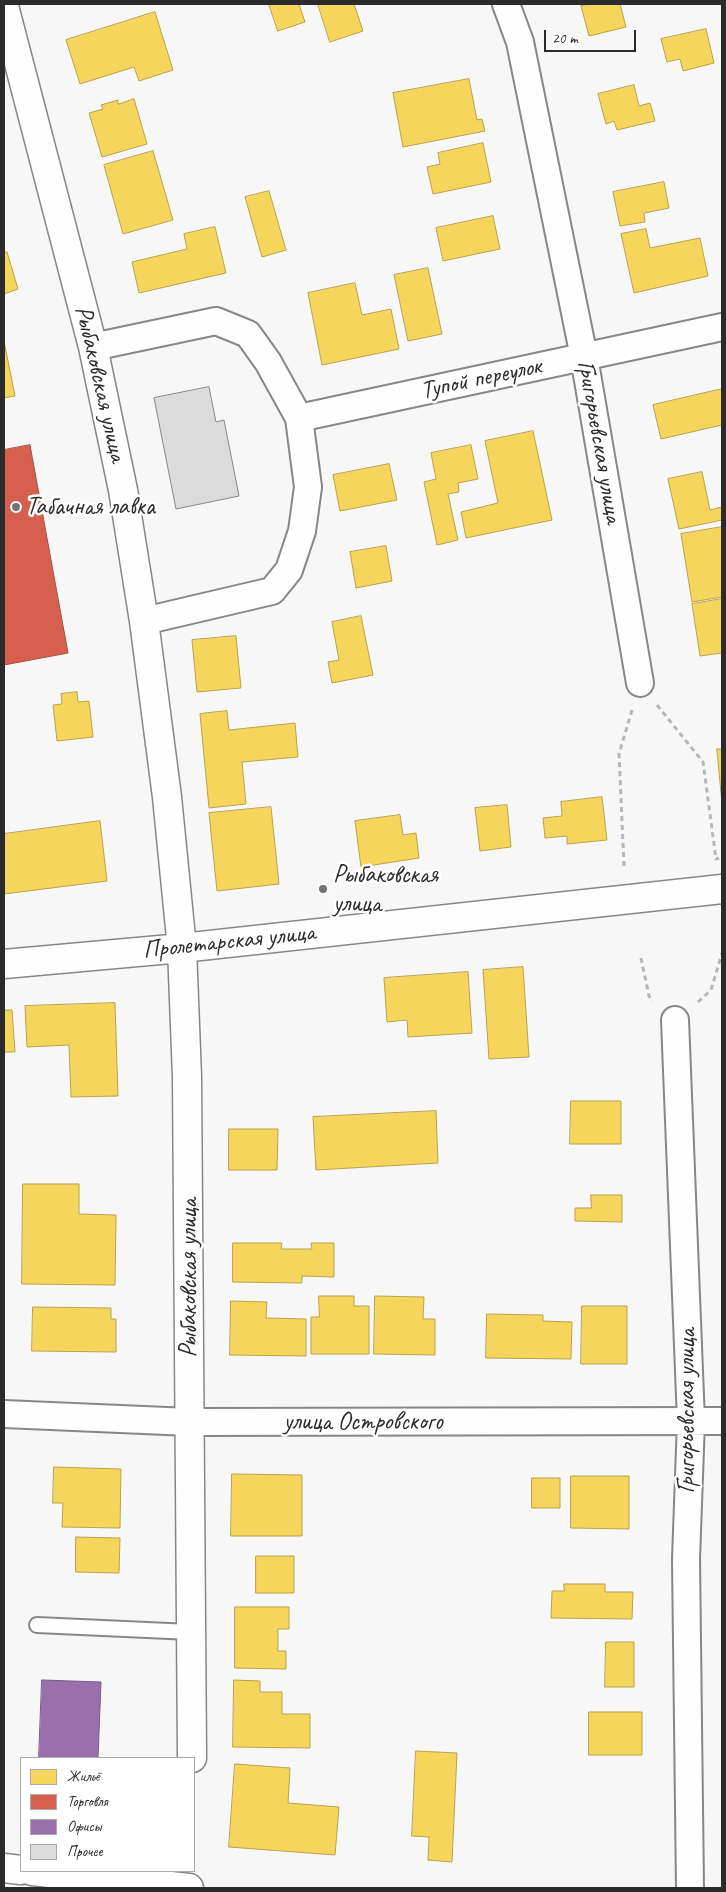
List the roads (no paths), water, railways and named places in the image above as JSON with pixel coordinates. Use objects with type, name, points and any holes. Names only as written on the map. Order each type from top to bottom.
[{"type":"main road","name":"Рыбаковская улица","points":[[10,9],[93,347],[123,490],[144,621],[167,796],[182,948],[187,1076],[192,1757]]},
{"type":"main road","name":"Пролетарская улица","points":[[4,964],[182,948],[722,889]]},
{"type":"main road","points":[[4,1868],[20,1870]]},
{"type":"main road","points":[[41,1872],[188,1888],[188,1872]]},
{"type":"street","name":"Григорьевская улица","points":[[506,4],[520,42],[584,357],[640,683]]},
{"type":"street","points":[[93,347],[216,321],[248,334],[268,362],[299,418],[308,487],[302,531],[289,570],[272,591],[144,621]]},
{"type":"street","name":"Тупой переулок","points":[[299,418],[722,327]]},
{"type":"street","name":"Григорьевская улица","points":[[675,1020],[691,1421],[686,1559],[690,1888]]},
{"type":"street","name":"улица Островского","points":[[4,1414],[190,1422],[722,1421]]},
{"type":"lane","points":[[37,1625],[191,1632]]},
{"type":"place","name":"Табачная лавка","points":[[16,507]]},
{"type":"place","name":"Рыбаковская улица","points":[[323,889]]}]
